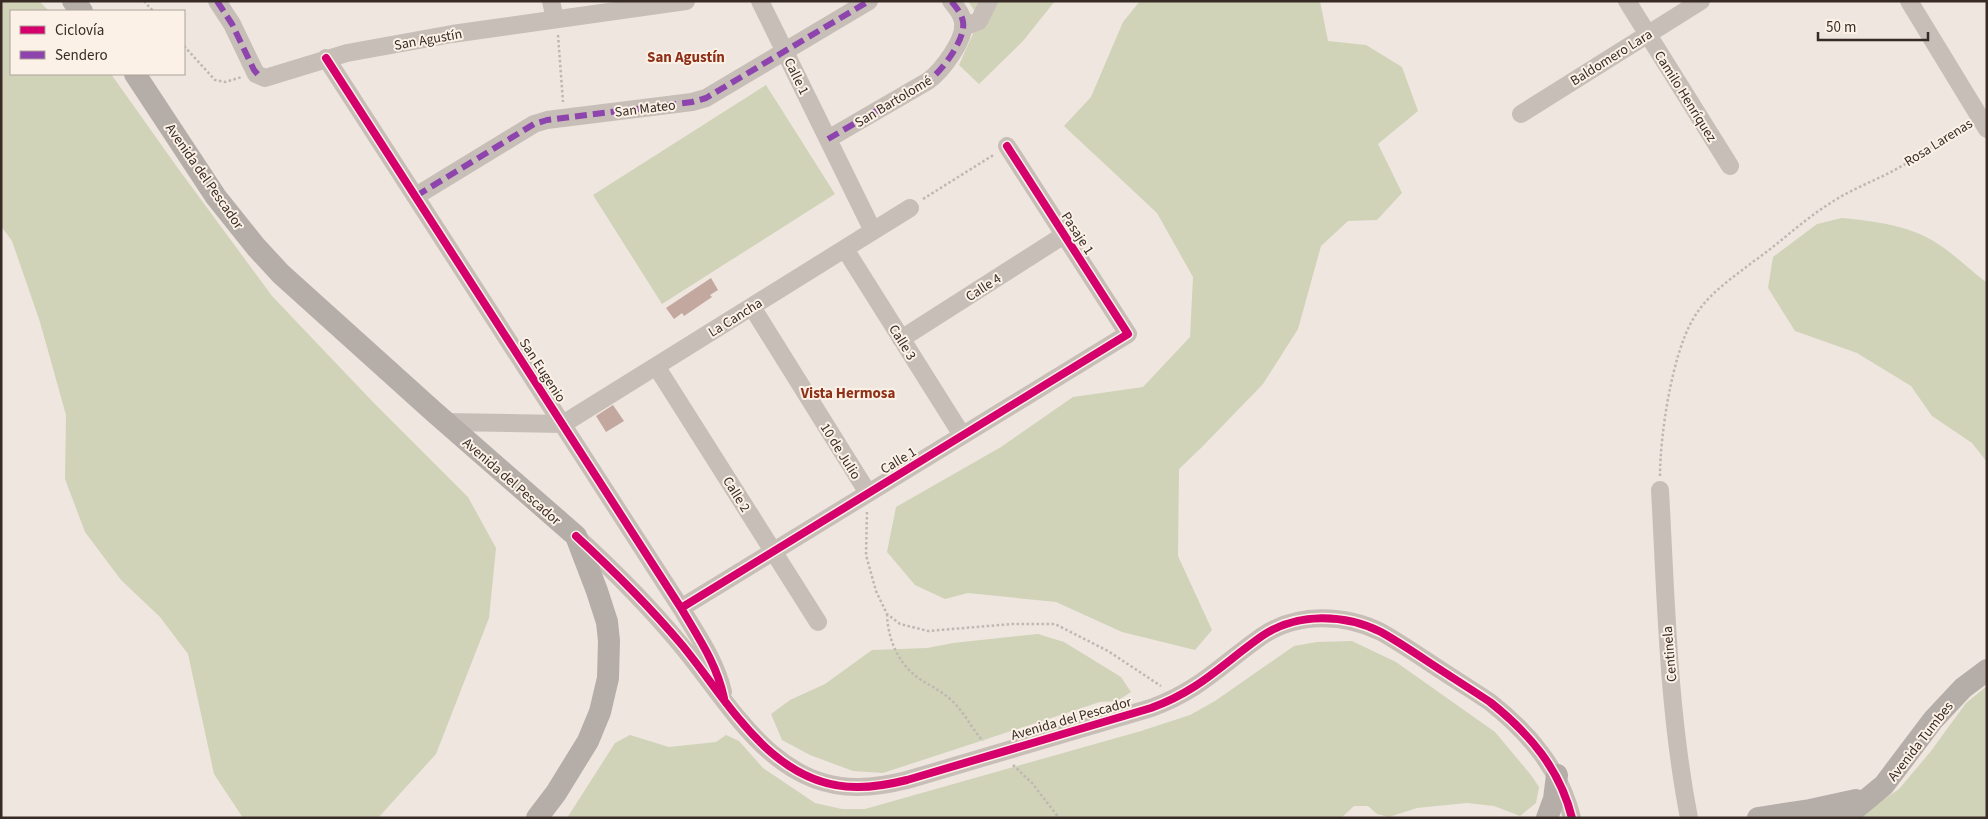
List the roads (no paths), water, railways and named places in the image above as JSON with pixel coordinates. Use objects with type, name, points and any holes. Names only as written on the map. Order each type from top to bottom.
[{"type":"main road","name":"Avenida del Pescador","points":[[136,75],[202,178],[235,223],[256,247],[308,300],[444,422],[576,536]]},
{"type":"main road","points":[[537,818],[556,793],[588,740],[600,712],[608,678],[609,641],[607,622],[576,536]]},
{"type":"main road","name":"Avenida Tumbes","points":[[1838,818],[1855,809],[1876,793],[1892,776],[1938,714],[1963,688],[1987,670]]},
{"type":"main road","points":[[1547,818],[1554,799],[1557,775]]},
{"type":"main road","name":"Avenida Tumbes","points":[[1758,818],[1836,805],[1876,793]]},
{"type":"street","name":"San Agustín","points":[[217,1],[232,24],[256,74],[266,78],[326,58],[452,34],[686,1]]},
{"type":"street","points":[[551,1],[555,18]]},
{"type":"street","name":"Calle 1","points":[[760,1],[873,232]]},
{"type":"street","name":"San Mateo","points":[[416,196],[526,128],[540,122],[699,100],[713,94],[869,1]]},
{"type":"street","points":[[951,1],[962,18],[963,27],[979,21],[989,1]]},
{"type":"street","name":"Camilo Henríquez","points":[[1627,1],[1730,166]]},
{"type":"street","name":"Baldomero Lara","points":[[1521,114],[1702,1]]},
{"type":"street","points":[[1909,1],[1984,119]]},
{"type":"street","name":"San Bartolomé","points":[[828,139],[934,77],[947,64],[963,27]]},
{"type":"street","name":"San Eugenio","points":[[326,58],[680,608],[712,661],[720,678],[725,702]]},
{"type":"street","name":"Pasaje 1","points":[[1007,146],[1128,334]]},
{"type":"street","name":"La Cancha","points":[[563,424],[910,208]]},
{"type":"street","name":"Calle 4","points":[[901,339],[1064,235]]},
{"type":"street","name":"Calle 3","points":[[844,249],[962,435]]},
{"type":"street","name":"10 de Julio","points":[[752,307],[868,493]]},
{"type":"street","name":"Calle 1","points":[[680,608],[1128,334]]},
{"type":"street","name":"Calle 2","points":[[656,366],[818,622]]},
{"type":"street","points":[[444,422],[563,424]]},
{"type":"street","name":"Centinela","points":[[1660,490],[1673,709],[1689,818]]},
{"type":"street","name":"Avenida del Pescador","points":[[576,536],[634,590],[683,646],[755,738],[780,760],[814,779],[839,786],[858,787],[889,784],[1151,708],[1177,698],[1206,680],[1251,644],[1277,627],[1298,620],[1320,618],[1351,621],[1381,632],[1490,702],[1530,738],[1557,775],[1572,818]]},
{"type":"district","name":"San Agustín","points":[[686,57]]},
{"type":"district","name":"Vista Hermosa","points":[[848,393]]}]
